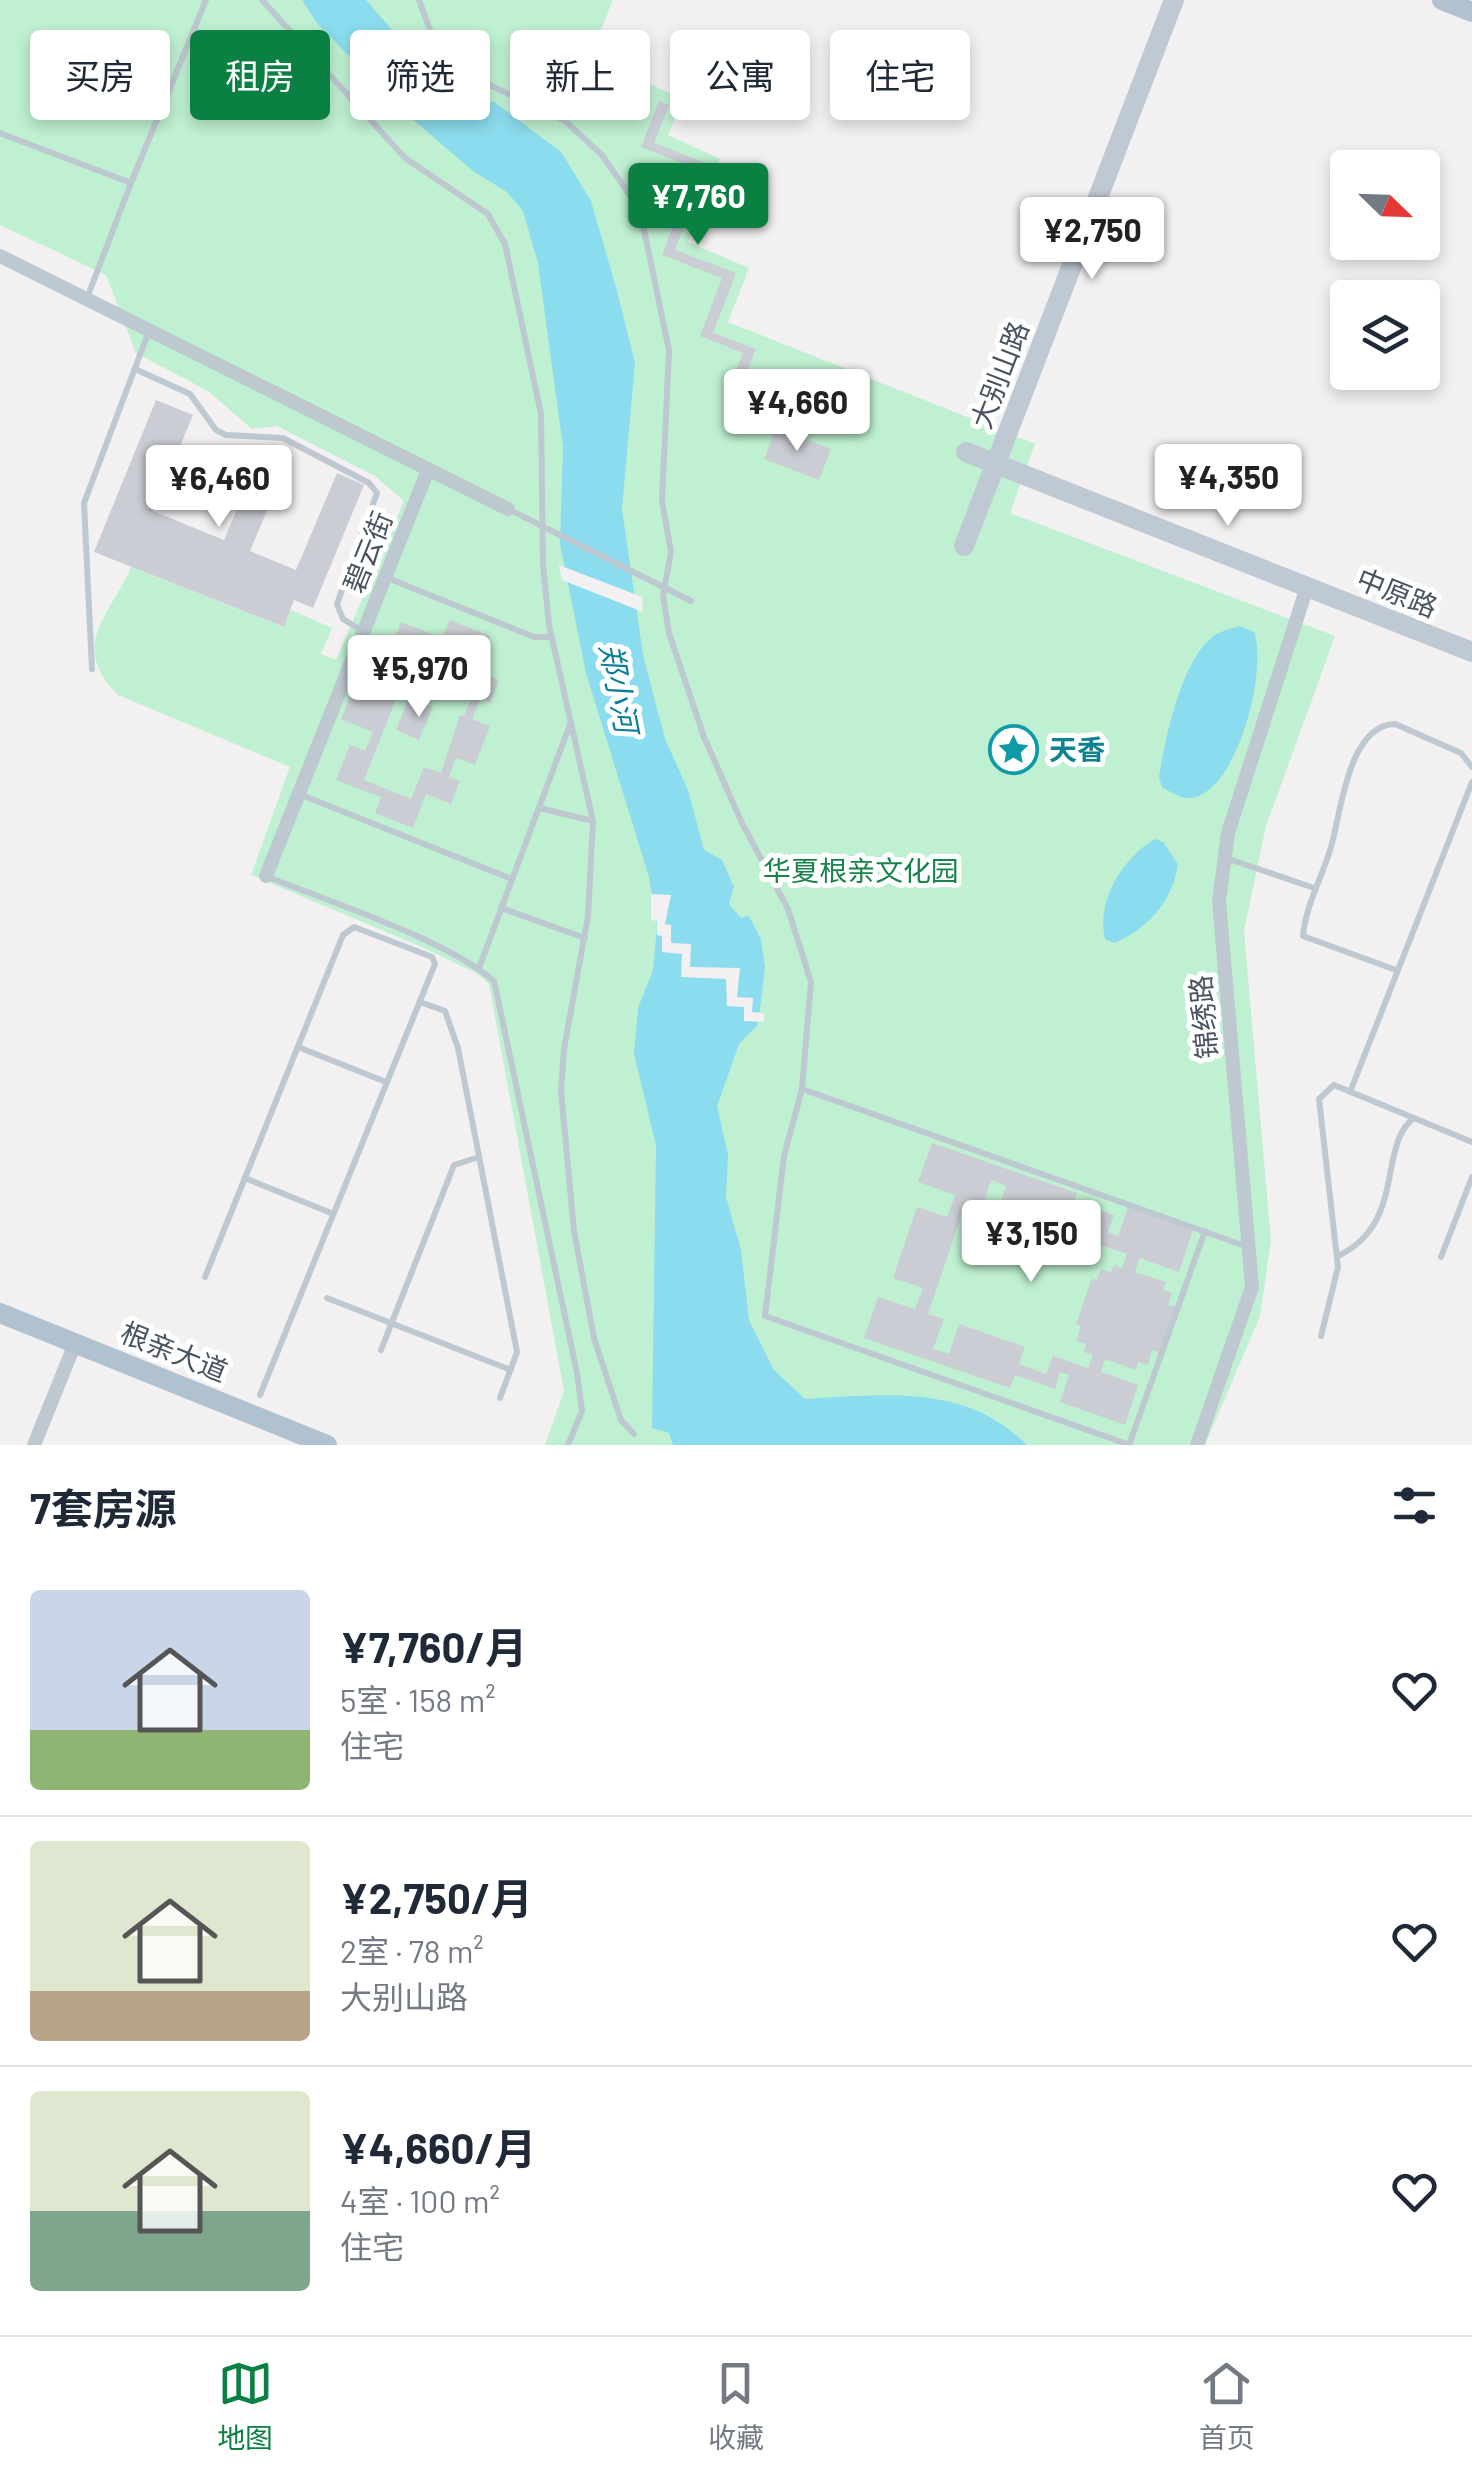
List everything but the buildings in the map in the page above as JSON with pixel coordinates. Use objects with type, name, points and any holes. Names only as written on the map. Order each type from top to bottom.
[{"type":"main road","name":"大别山路","points":[[964,546],[1174,0]]},
{"type":"main road","points":[[1442,0],[1472,12]]},
{"type":"main road","name":"中原路","points":[[966,452],[1472,652]]},
{"type":"main road","name":"根亲大道","points":[[0,1312],[326,1445]]},
{"type":"street","points":[[0,256],[508,509]]},
{"type":"street","name":"碧云街","points":[[266,876],[428,470]]},
{"type":"street","name":"锦绣路","points":[[1197,1445],[1252,1288],[1219,901],[1224,858],[1228,833],[1307,587]]},
{"type":"street","points":[[34,1445],[76,1342]]},
{"type":"lane","points":[[87,298],[206,0]]},
{"type":"lane","points":[[262,0],[395,148],[434,181],[488,214],[505,244],[541,414],[542,564],[552,637],[593,822],[585,938],[564,1050],[564,1138],[574,1232],[594,1338],[622,1420],[634,1434]]},
{"type":"lane","points":[[419,0],[430,30],[452,59],[479,80],[578,131],[619,175],[636,204],[665,316],[669,350],[662,500],[671,552],[664,595],[669,633],[704,736],[799,936],[811,982],[802,1089],[784,1156],[765,1316],[1130,1445],[1205,1231]]},
{"type":"lane","points":[[0,134],[131,183]]},
{"type":"lane","points":[[92,669],[84,503],[150,330]]},
{"type":"lane","points":[[135,369],[190,394],[216,430],[283,438],[369,483],[376,492],[372,510],[337,604],[343,620],[364,631]]},
{"type":"lane","points":[[508,509],[691,601]]},
{"type":"lane","points":[[386,577],[534,637],[552,637]]},
{"type":"lane","points":[[479,968],[572,721]]},
{"type":"lane","points":[[1396,970],[1303,936],[1344,791],[1368,736],[1385,724],[1395,724],[1462,753],[1472,768]]},
{"type":"lane","points":[[1350,1092],[1472,782]]},
{"type":"lane","points":[[299,794],[512,879]]},
{"type":"lane","points":[[539,808],[593,822]]},
{"type":"lane","points":[[1224,858],[1314,888]]},
{"type":"lane","points":[[266,876],[479,968],[494,981],[577,1373],[582,1411],[568,1445]]},
{"type":"lane","points":[[501,908],[585,938]]},
{"type":"lane","points":[[205,1277],[343,935],[354,927],[432,957],[435,964],[260,1395]]},
{"type":"lane","points":[[420,1002],[444,1011],[449,1019],[479,1157],[516,1352],[500,1398]]},
{"type":"lane","points":[[298,1047],[386,1082]]},
{"type":"lane","points":[[1321,1336],[1338,1256],[1319,1099],[1334,1086],[1472,1142]]},
{"type":"lane","points":[[802,1089],[1248,1247]]},
{"type":"lane","points":[[1338,1256],[1355,1248],[1379,1216],[1399,1146],[1408,1122],[1414,1118]]},
{"type":"lane","points":[[381,1350],[454,1165],[479,1157]]},
{"type":"lane","points":[[1441,1257],[1472,1177]]},
{"type":"lane","points":[[245,1178],[331,1214]]},
{"type":"lane","points":[[327,1298],[511,1370]]},
{"type":"green space","name":"华夏根亲文化园","points":[[0,0],[613,0],[601,30],[510,30],[510,120],[650,120],[650,84],[670,93],[670,120],[674,120],[668,135],[720,159],[688,242],[749,268],[728,322],[1035,444],[1010,513],[1335,636],[1266,826],[1244,931],[1271,1241],[1260,1316],[1205,1445],[545,1445],[564,1391],[489,984],[476,973],[422,947],[251,875],[290,767],[118,695],[96,661],[98,631],[131,567],[283,627],[291,610],[332,628],[321,654],[336,660],[404,501],[375,476],[277,426],[252,429],[208,391],[136,353],[106,275],[0,225]]},
{"type":"water","points":[[302,0],[366,0],[392,30],[350,30],[350,57],[330,36],[330,30],[317,23]]},
{"type":"water","name":"郑小河","points":[[493,101],[510,114],[510,120],[518,120],[561,152],[591,201],[635,363],[622,509],[643,655],[665,739],[688,790],[704,850],[722,860],[734,887],[729,904],[741,918],[749,916],[761,939],[765,967],[758,1025],[739,1044],[717,1106],[728,1154],[726,1197],[741,1250],[749,1320],[774,1370],[805,1399],[894,1395],[950,1402],[1003,1425],[1027,1445],[673,1445],[669,1433],[652,1428],[656,1145],[634,1054],[638,1008],[653,970],[657,927],[649,877],[586,673],[560,544],[563,447],[538,263],[523,211],[507,192],[473,171],[414,120],[490,120]]},
{"type":"water","points":[[1240,626],[1254,632],[1257,649],[1253,699],[1245,726],[1223,775],[1208,791],[1191,798],[1179,796],[1162,787],[1159,777],[1183,683],[1211,638]]},
{"type":"water","points":[[1155,839],[1163,842],[1178,864],[1171,890],[1157,912],[1138,930],[1114,943],[1105,939],[1104,910],[1114,882],[1132,857]]},
{"type":"pier","points":[[559,565],[642,597],[643,612],[562,580]]},
{"type":"pier","points":[[651,894],[671,895],[665,924],[671,925],[671,943],[691,944],[690,967],[740,968],[737,997],[753,998],[752,1012],[764,1013],[764,1022],[744,1021],[744,1007],[727,1006],[726,979],[681,977],[682,954],[662,952],[657,921],[651,920]]},
{"type":"place","name":"天香","points":[[1014,750]]}]
